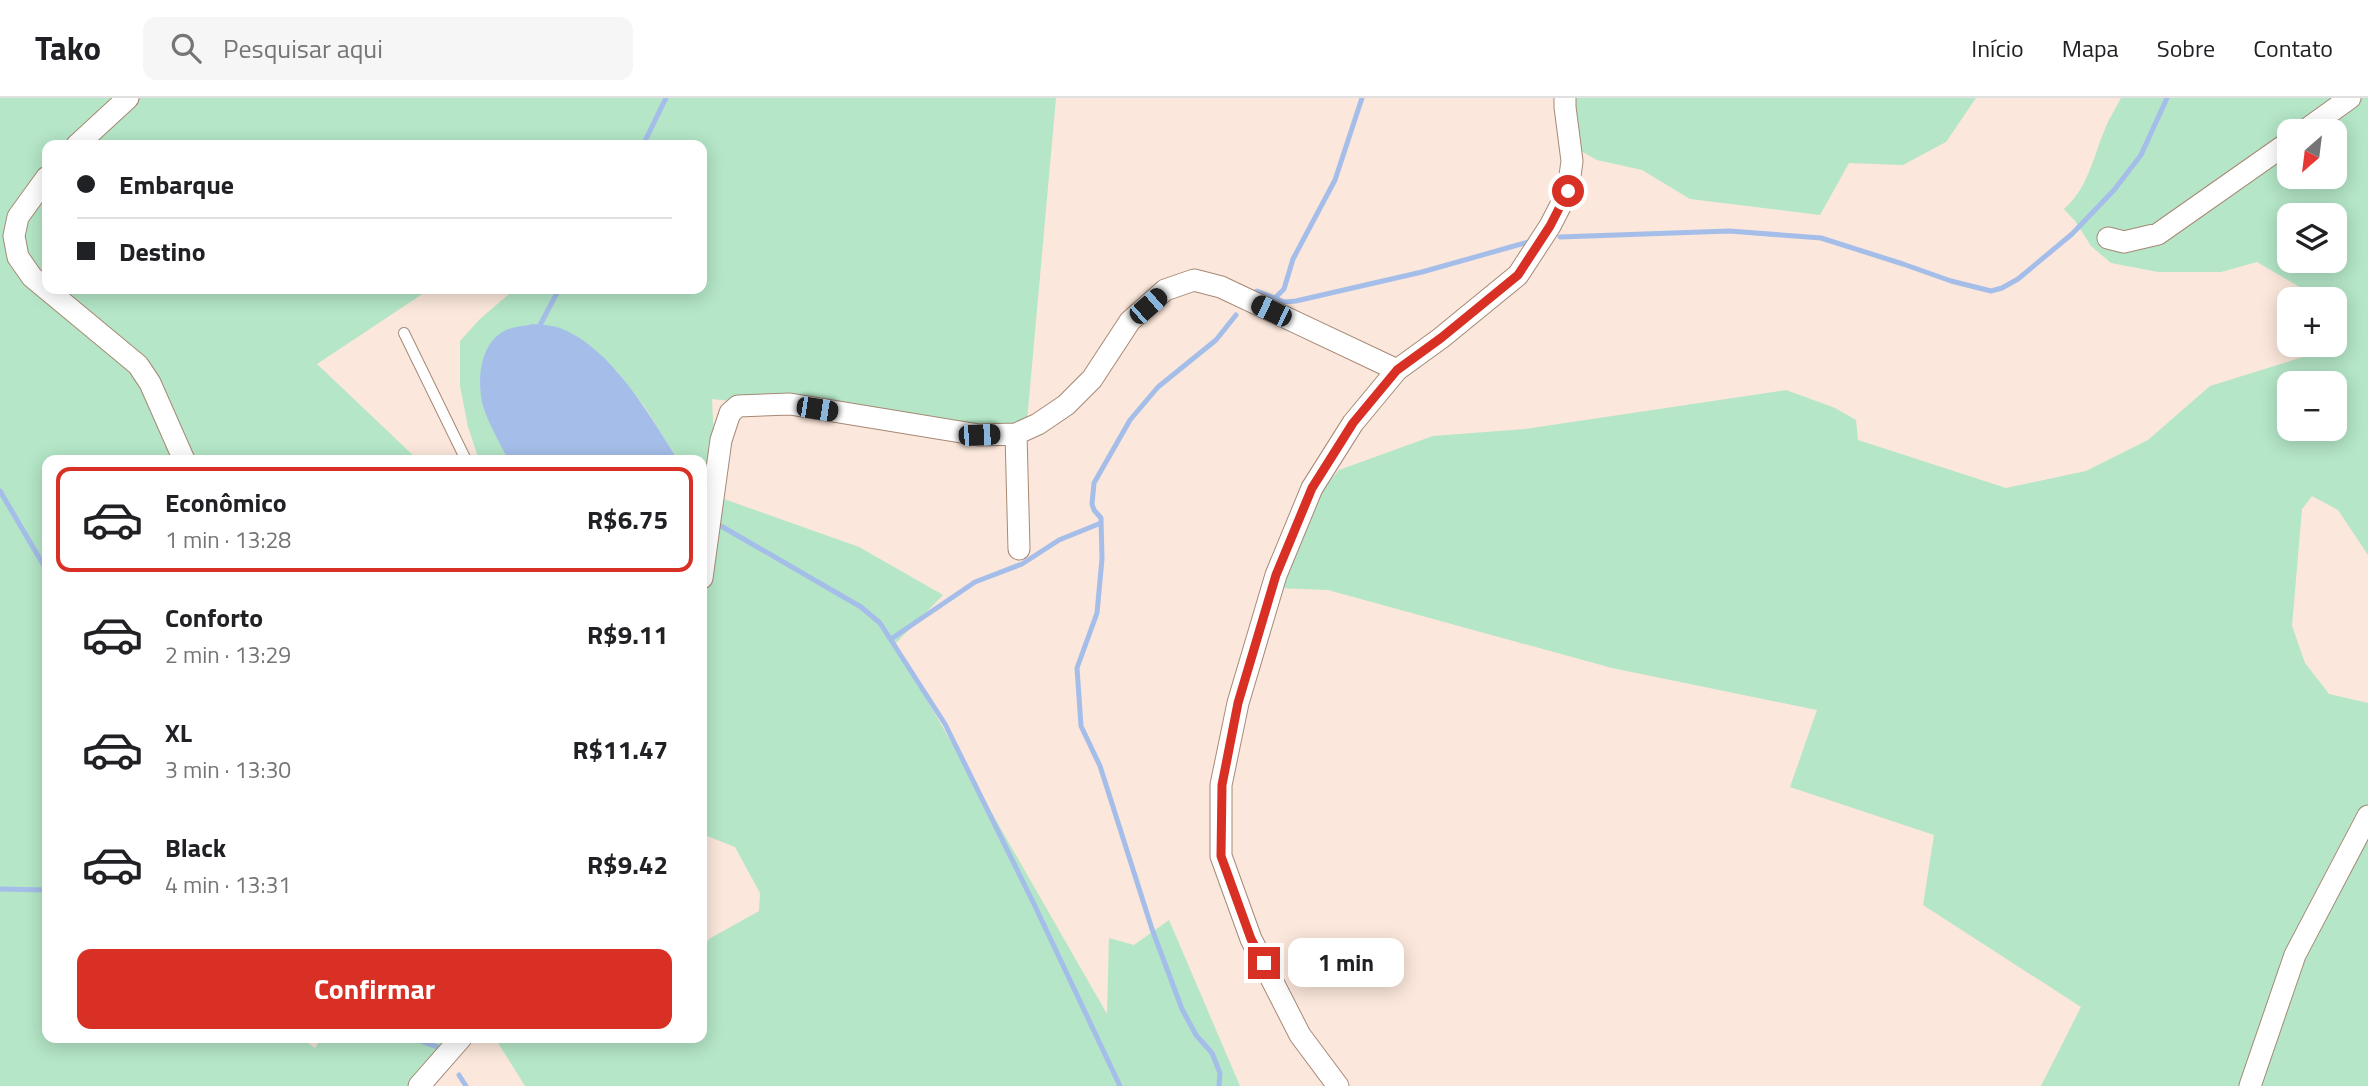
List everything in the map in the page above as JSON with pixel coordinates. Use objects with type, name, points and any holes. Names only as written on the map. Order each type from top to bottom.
[{"type":"street","points":[[82,140],[128,98]]},
{"type":"street","points":[[1338,1086],[1300,1035],[1251,939],[1221,856],[1222,785],[1238,703],[1276,575],[1312,488],[1353,423],[1397,370],[1518,275],[1550,226],[1568,191],[1572,161],[1565,98]]},
{"type":"street","points":[[2321,119],[2350,98]]},
{"type":"street","points":[[2108,238],[2124,242],[2158,234],[2277,150]]},
{"type":"street","points":[[42,184],[18,217],[14,236],[19,257],[32,277],[42,285]]},
{"type":"street","points":[[707,542],[721,440],[730,413],[738,406],[790,404],[979,435],[1016,434],[1038,424],[1066,405],[1092,379],[1130,321],[1165,290],[1194,280],[1221,287],[1397,370]]},
{"type":"street","points":[[52,294],[138,365],[150,383],[182,455]]},
{"type":"street","points":[[1016,434],[1019,548]]},
{"type":"street","points":[[2250,1086],[2295,955],[2368,816]]},
{"type":"street","points":[[419,1086],[457,1043]]},
{"type":"lane","points":[[404,333],[464,455]]},
{"type":"green space","points":[[0,98],[1056,98],[1026,432],[712,399],[715,464],[724,499],[859,547],[943,595],[895,644],[1107,1014],[1109,938],[1134,945],[1169,920],[1240,1086],[525,1086],[498,1043],[707,1043],[707,943],[709,939],[759,911],[760,893],[735,847],[707,836],[707,455],[675,455],[644,406],[615,369],[483,406],[506,455],[477,455],[468,427],[460,386],[460,341],[509,294],[707,294],[707,140],[42,140],[42,294],[422,294],[317,364],[413,455],[42,455],[42,1043],[308,1043],[315,1048],[318,1043],[465,1043],[413,1086],[0,1086]]},
{"type":"green space","points":[[1558,98],[1976,98],[1946,142],[1903,165],[1849,163],[1820,215],[1690,199],[1642,170],[1597,160],[1581,151]]},
{"type":"green space","points":[[2121,98],[2368,98],[2368,555],[2338,510],[2312,496],[2302,509],[2292,626],[2305,663],[2329,694],[2368,703],[2368,1086],[2041,1086],[2081,1007],[1923,905],[1934,835],[1790,787],[1817,710],[1612,668],[1328,590],[1279,588],[1307,508],[1339,470],[1433,436],[1525,429],[1786,390],[1835,408],[1856,420],[1858,440],[2006,488],[2086,471],[2148,440],[2210,386],[2303,357],[2347,357],[2347,287],[2300,287],[2257,262],[2221,272],[2158,272],[2111,263],[2091,246],[2064,209],[2086,179],[2108,122]]},
{"type":"water","points":[[533,324],[560,328],[596,351],[628,385],[675,455],[505,455],[483,406],[480,384],[487,350],[493,340],[512,328]]},
{"type":"waterway","points":[[645,140],[666,98]]},
{"type":"waterway","points":[[1276,297],[1284,289],[1293,259],[1335,180],[1362,98]]},
{"type":"waterway","points":[[1560,237],[1729,231],[1821,238],[1951,281],[1991,291],[2018,279],[2072,234],[2114,190],[2141,155],[2167,98]]},
{"type":"waterway","points":[[1253,294],[1257,291],[1284,302],[1296,301],[1422,272],[1532,241]]},
{"type":"waterway","points":[[538,329],[556,294]]},
{"type":"waterway","points":[[1219,1086],[1220,1073],[1212,1053],[1196,1035],[1182,1009],[1152,929],[1100,766],[1081,726],[1077,668],[1097,613],[1102,559],[1101,518],[1092,504],[1094,483],[1130,420],[1158,387],[1216,340],[1236,315]]},
{"type":"waterway","points":[[0,491],[42,562]]},
{"type":"waterway","points":[[891,639],[975,582],[1022,564],[1059,540],[1101,523]]},
{"type":"waterway","points":[[721,526],[861,607],[880,623],[945,724],[1120,1086]]},
{"type":"waterway","points":[[0,889],[42,890]]},
{"type":"waterway","points":[[426,1043],[443,1049]]},
{"type":"waterway","points":[[459,1075],[466,1086]]},
{"type":"route","points":[[1264,963],[1251,939],[1221,856],[1222,785],[1238,703],[1276,575],[1312,488],[1353,423],[1397,370],[1518,275],[1550,226],[1568,191]]}]
